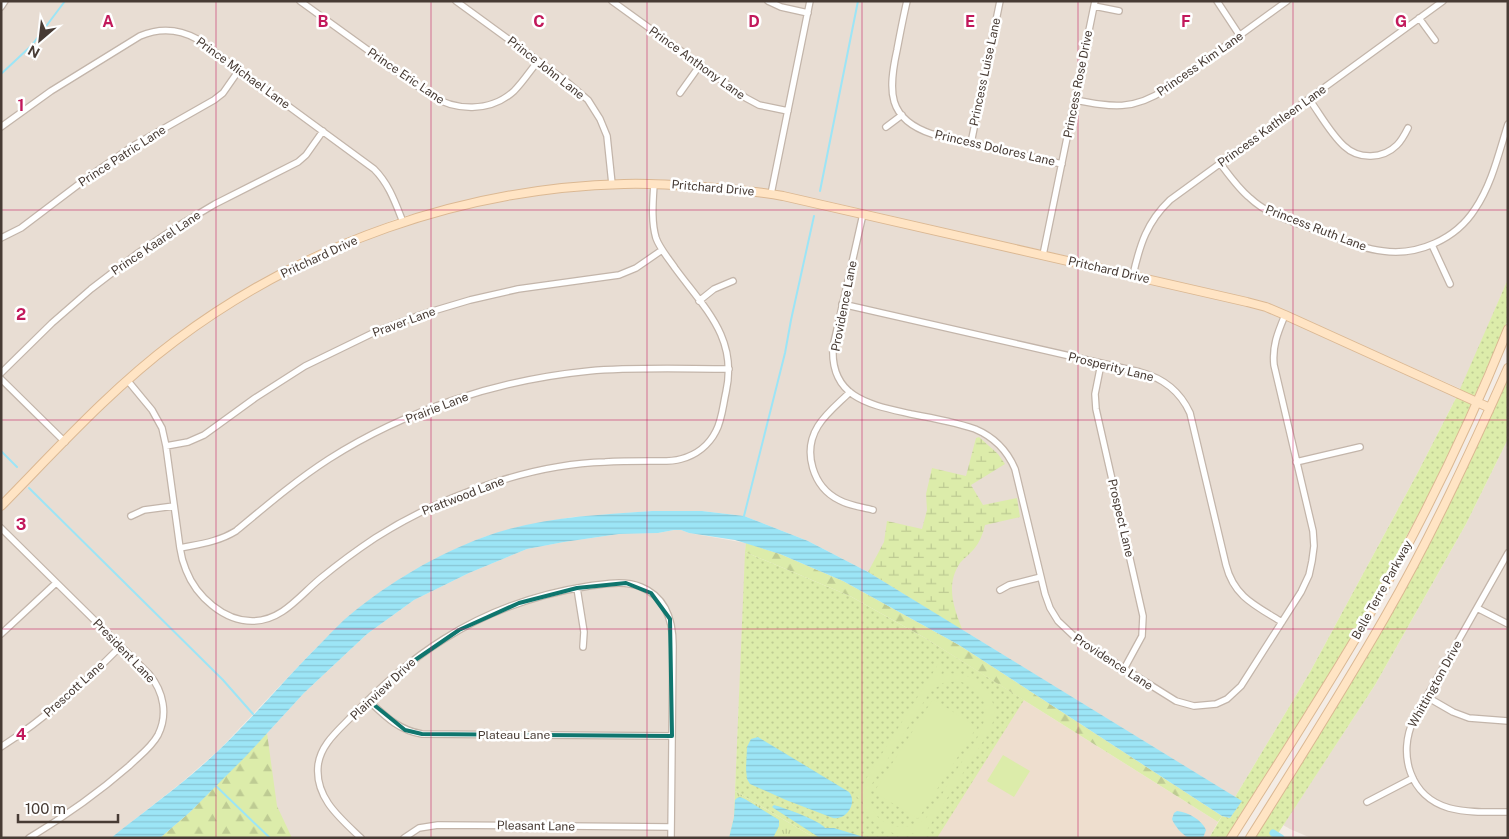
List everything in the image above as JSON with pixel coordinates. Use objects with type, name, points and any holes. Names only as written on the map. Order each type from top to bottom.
[{"type":"street","points":[[1,6],[5,1]]},
{"type":"street","name":"Prince Eric Lane","points":[[300,1],[430,95],[452,106],[476,107],[494,103],[516,88],[538,61]]},
{"type":"street","name":"Prince John Lane","points":[[456,1],[579,91],[588,100],[607,136],[612,184]]},
{"type":"street","name":"Prince Anthony Lane","points":[[612,1],[751,101],[759,105],[788,111]]},
{"type":"street","points":[[768,1],[781,7],[808,13]]},
{"type":"street","points":[[771,194],[810,1]]},
{"type":"street","points":[[886,127],[902,116],[893,97],[892,80],[907,1]]},
{"type":"street","name":"Princess Luise Lane","points":[[971,143],[1000,1]]},
{"type":"street","points":[[1217,1],[1240,36]]},
{"type":"street","name":"Princess Kim Lane","points":[[1075,100],[1115,106],[1132,105],[1144,101],[1166,90],[1287,1]]},
{"type":"street","name":"Princess Kathleen Lane","points":[[1133,275],[1141,244],[1151,222],[1157,213],[1176,195],[1442,1]]},
{"type":"street","points":[[1094,4],[1119,11]]},
{"type":"street","name":"Princess Rose Drive","points":[[1043,255],[1094,4]]},
{"type":"street","points":[[1419,18],[1435,40]]},
{"type":"street","name":"Prince Michael Lane","points":[[1,127],[51,91],[140,36],[155,31],[174,31],[191,36],[370,165],[382,177],[390,190],[403,222]]},
{"type":"street","points":[[680,93],[700,65]]},
{"type":"street","name":"Prince Patric Lane","points":[[1,238],[21,228],[133,146],[214,100],[223,92],[239,70]]},
{"type":"street","points":[[1309,99],[1343,144],[1352,152],[1360,155],[1375,156],[1388,151],[1398,144],[1408,128]]},
{"type":"street","name":"Princess Dolores Lane","points":[[902,116],[911,124],[926,132],[1062,164]]},
{"type":"street","name":"Princess Ruth Lane","points":[[1220,163],[1241,190],[1265,209],[1286,219],[1363,247],[1403,252],[1417,250],[1444,239],[1457,229],[1476,209],[1486,188],[1508,124]]},
{"type":"street","name":"Prince Kaarel Lane","points":[[1,373],[52,323],[113,271],[192,217],[298,162],[306,155],[323,131]]},
{"type":"street","name":"Pritchard Drive","points":[[1,506],[91,414],[176,341],[242,295],[308,260],[403,222],[481,201],[538,191],[612,184],[654,184],[771,194],[1247,302],[1285,315],[1490,408]]},
{"type":"street","name":"Prattwood Lane","points":[[128,381],[155,413],[162,428],[180,548],[183,562],[195,586],[214,607],[227,615],[243,621],[269,618],[280,614],[320,578],[374,539],[421,512],[467,492],[513,478],[564,467],[602,462],[669,461],[679,459],[694,454],[708,442],[717,430],[728,386],[727,348],[720,329],[658,243],[654,232],[654,184]]},
{"type":"street","name":"Providence Lane","points":[[863,214],[834,347],[834,360],[839,378],[850,392],[860,400],[872,405],[975,429],[988,435],[1002,446],[1010,457],[1018,478],[1048,601],[1063,628],[1077,639],[1182,704],[1201,707],[1216,704],[1227,699],[1241,686],[1306,582],[1311,568],[1313,554],[1312,532],[1273,360],[1276,339],[1285,315]]},
{"type":"street","points":[[1432,245],[1450,284]]},
{"type":"street","name":"Praver Lane","points":[[166,446],[188,442],[204,435],[255,398],[296,372],[332,352],[377,331],[432,311],[508,291],[620,275],[636,268],[662,250]]},
{"type":"street","points":[[699,301],[714,289],[733,281]]},
{"type":"street","name":"Prosperity Lane","points":[[842,304],[1140,372],[1154,376],[1170,386],[1184,402],[1190,413],[1229,577],[1235,588],[1247,600],[1282,622]]},
{"type":"street","name":"Belle Terre Parkway","points":[[1231,838],[1367,618],[1406,547],[1477,401],[1508,329]]},
{"type":"street","name":"Prospect Lane","points":[[1101,364],[1095,394],[1096,408],[1143,616],[1142,636],[1124,669]]},
{"type":"street","name":"Belle Terre Parkway","points":[[1250,838],[1386,616],[1436,521],[1508,368]]},
{"type":"street","name":"Prairie Lane","points":[[180,548],[210,543],[226,537],[236,531],[289,487],[337,454],[385,428],[456,399],[508,384],[589,371],[729,369]]},
{"type":"street","points":[[1,378],[64,442]]},
{"type":"street","points":[[850,392],[826,416],[815,431],[811,447],[812,464],[818,480],[829,494],[845,503],[873,510]]},
{"type":"street","points":[[1296,462],[1360,447]]},
{"type":"street","points":[[131,516],[144,510],[174,506]]},
{"type":"street","name":"President Lane","points":[[1,528],[150,674],[160,691],[164,710],[162,724],[157,737],[148,749],[100,790],[29,838]]},
{"type":"street","name":"Whittington Drive","points":[[1508,552],[1426,697],[1412,725],[1406,743],[1408,763],[1413,778],[1424,793],[1442,806],[1466,811],[1508,812]]},
{"type":"street","points":[[1000,590],[1010,585],[1041,577]]},
{"type":"street","points":[[1,634],[56,583]]},
{"type":"street","name":"Plainview Drive","points":[[361,838],[333,810],[325,799],[320,786],[318,766],[320,756],[328,741],[368,700],[406,665],[443,639],[492,614],[546,595],[612,583],[626,583],[637,586],[655,596],[665,609],[672,624],[671,838]]},
{"type":"street","points":[[577,588],[584,632],[583,647]]},
{"type":"street","points":[[1477,608],[1508,624]]},
{"type":"street","name":"Prescott Lane","points":[[1,747],[33,726],[67,698],[121,646]]},
{"type":"street","points":[[1426,697],[1463,716],[1481,720],[1508,721]]},
{"type":"street","name":"Plateau Lane","points":[[368,700],[399,727],[410,732],[422,734],[672,736]]},
{"type":"street","points":[[1367,802],[1413,778]]},
{"type":"street","name":"Pleasant Lane","points":[[404,838],[419,828],[438,825],[671,827]]},
{"type":"highlighted area","points":[[626,583],[651,593],[670,619],[672,736],[422,734],[405,730],[368,700],[402,669],[459,630],[519,603],[577,588]]},
{"type":"shaded area","points":[[1,1],[1508,1],[1508,279],[1461,389],[1260,301],[813,198],[765,189],[655,179],[612,180],[547,186],[481,198],[401,217],[304,256],[240,292],[179,334],[89,412],[1,499]]},
{"type":"shaded area","points":[[654,187],[770,196],[1242,304],[1275,315],[1457,396],[1310,672],[1235,797],[868,572],[808,541],[744,516],[702,511],[652,511],[573,517],[518,527],[484,537],[449,552],[401,578],[350,615],[311,653],[219,750],[181,783],[111,838],[1,838],[1,511],[93,417],[129,383],[182,340],[243,299],[307,263],[403,225],[482,205],[547,194],[612,188]]},
{"type":"shaded area","points":[[1508,439],[1508,838],[1311,838],[1290,829],[1283,825],[1375,685],[1466,524]]},
{"type":"shaded area","points":[[674,530],[746,543],[734,817],[729,838],[160,838],[190,812],[247,755],[304,693],[367,634],[414,600],[469,573],[527,549],[619,534],[658,533]]},
{"type":"shaded area","points":[[745,552],[925,638],[1218,822],[1209,838],[815,838]]},
{"type":"green space","points":[[1508,279],[1508,320],[1433,487],[1362,619],[1326,681],[1228,838],[1209,838],[1222,816],[1230,818],[1241,801],[1235,797],[1310,672],[1417,474],[1457,396]]},
{"type":"green space","points":[[1508,378],[1508,439],[1466,524],[1375,685],[1275,838],[1255,838],[1353,679],[1402,595],[1449,503]]},
{"type":"green space","points":[[979,437],[998,454],[1005,464],[971,485],[983,505],[1017,498],[1020,517],[985,525],[978,543],[955,571],[952,597],[963,631],[868,572],[884,542],[887,521],[922,529],[927,510],[926,494],[932,468],[966,476],[976,438]]},
{"type":"green space","points":[[746,543],[780,554],[843,581],[959,645],[1222,816],[1218,822],[925,638],[850,596],[745,552]]},
{"type":"green space","points":[[745,552],[850,596],[925,638],[1024,700],[937,838],[815,838],[735,791]]},
{"type":"green space","points":[[939,663],[945,667],[940,675],[953,673],[965,675],[976,680],[984,687],[991,697],[994,707],[989,732],[922,838],[914,838],[916,833],[898,834],[889,832],[874,823],[864,808],[862,799],[857,797],[866,779]],"holes":[[[961,682],[976,690],[984,704],[985,714],[979,735],[926,818],[905,827],[894,826],[885,822],[877,816],[872,807],[870,797],[872,784],[930,692],[943,683]]]},
{"type":"green space","points":[[933,699],[977,727],[918,819],[874,792]]},
{"type":"green space","points":[[267,733],[277,806],[292,838],[160,838],[190,812]]},
{"type":"green space","points":[[1003,755],[1030,771],[1014,797],[987,781]]},
{"type":"green space","points":[[735,791],[815,838],[729,838],[734,817]]},
{"type":"water","points":[[652,511],[702,511],[744,516],[808,541],[868,572],[1242,801],[1230,818],[1222,816],[959,645],[843,581],[780,554],[735,540],[674,530],[658,533],[619,534],[527,549],[469,573],[414,600],[367,634],[304,693],[247,755],[190,812],[160,838],[111,838],[180,784],[219,750],[344,620],[366,602],[414,570],[466,544],[504,530],[567,518]]},
{"type":"water","points":[[758,737],[849,792],[852,801],[846,814],[842,817],[833,818],[750,784],[747,779],[746,769],[747,747],[751,739]]},
{"type":"water","points":[[740,797],[779,820],[779,826],[773,838],[729,838],[734,817],[735,800]]},
{"type":"water","points":[[774,805],[810,818],[825,828],[834,828],[867,838],[820,838],[772,807]]},
{"type":"water","points":[[1177,811],[1190,815],[1204,826],[1206,830],[1203,838],[1186,837],[1176,827],[1172,819]]},
{"type":"waterway","points":[[1,74],[32,45],[65,1]]},
{"type":"waterway","points":[[820,191],[858,1]]},
{"type":"waterway","points":[[744,516],[785,353],[814,216]]},
{"type":"waterway","points":[[1,451],[17,467]]},
{"type":"waterway","points":[[29,488],[223,680],[253,714]]},
{"type":"waterway","points":[[216,786],[270,838]]},
{"type":"waterway","points":[[1273,833],[1281,838]]}]
